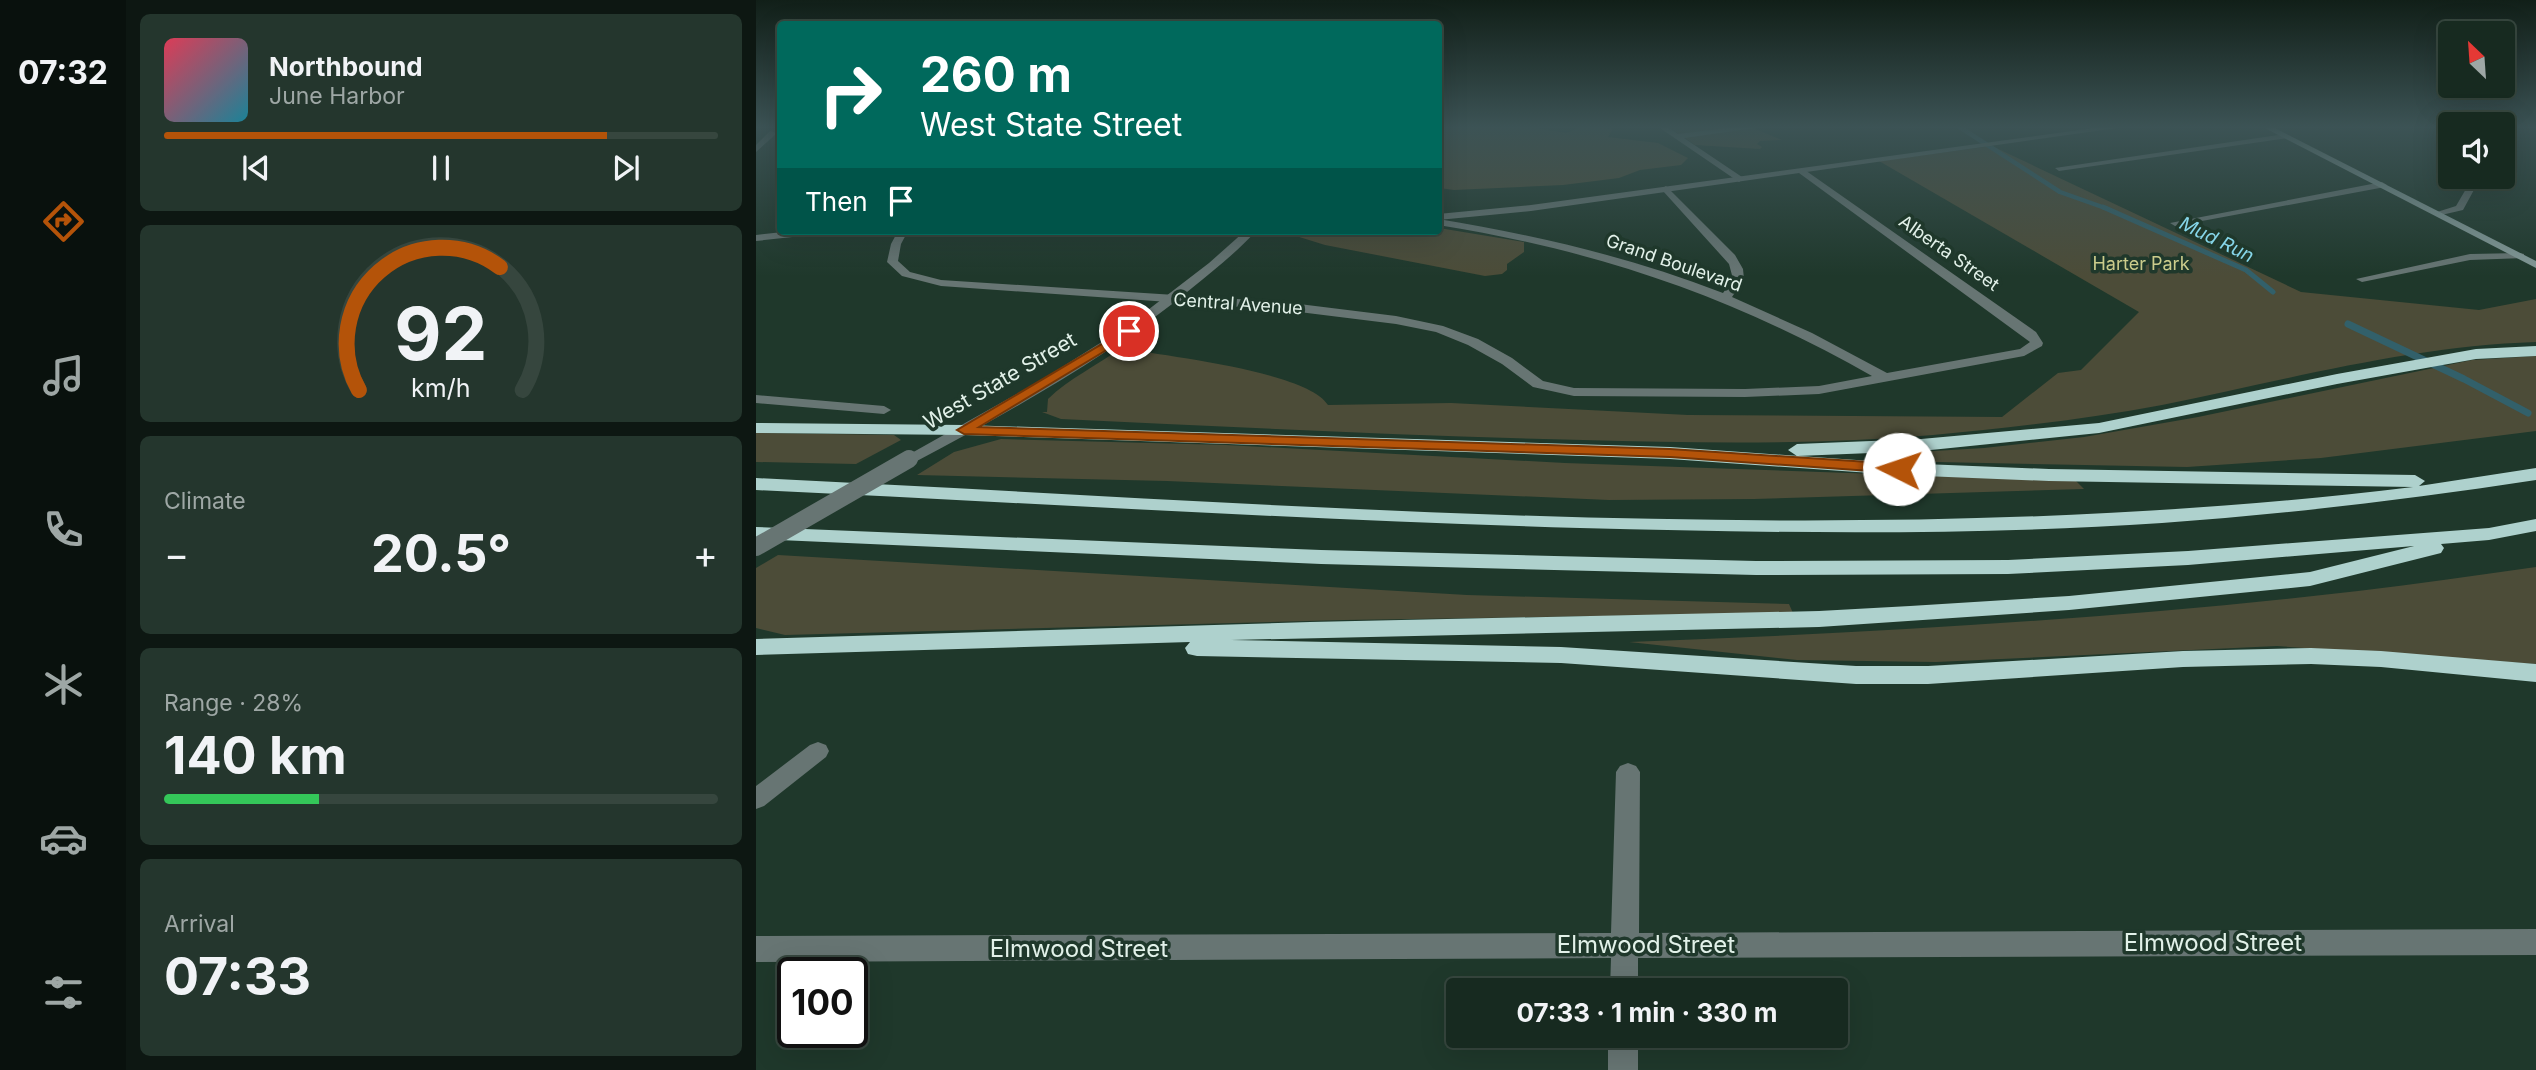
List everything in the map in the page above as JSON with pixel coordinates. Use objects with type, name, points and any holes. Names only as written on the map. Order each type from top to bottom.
[{"type":"highway","points":[[1670,453],[1921,445],[2099,428],[2337,379],[2476,354],[2536,351]]},
{"type":"highway","points":[[756,428],[964,430],[1670,453],[1899,469],[2049,475],[2489,483]]},
{"type":"highway","points":[[756,484],[1430,516],[1764,527],[1932,528],[2112,521],[2234,511],[2489,483],[2536,474]]},
{"type":"highway","points":[[756,647],[1819,619],[1990,609],[2310,579],[2489,534],[2536,526]]},
{"type":"highway","points":[[756,533],[1321,557],[1756,568],[2008,567],[2188,558],[2489,534]]},
{"type":"highway","points":[[954,643],[1561,655],[1856,675],[1942,675],[2183,659],[2311,656],[2381,659],[2536,673]]},
{"type":"main road","points":[[2367,176],[2536,265]]},
{"type":"street","points":[[1735,176],[1739,179]]},
{"type":"street","points":[[1442,219],[1760,176]]},
{"type":"street","name":"Alberta Street","points":[[1810,176],[1977,293],[2032,335],[2037,343]]},
{"type":"street","points":[[2175,223],[2382,184]]},
{"type":"street","points":[[1666,189],[1731,257],[1738,268],[1740,284],[1724,298]]},
{"type":"street","points":[[2441,214],[2460,208],[2470,189]]},
{"type":"street","name":"Grand Boulevard","points":[[1442,221],[1586,251],[1644,268],[1724,298],[1805,335],[1884,377]]},
{"type":"street","points":[[756,239],[788,235]]},
{"type":"street","name":"Central Avenue","points":[[901,235],[892,262],[898,270],[920,279],[997,288],[1283,306],[1396,320],[1439,330],[1473,342],[1538,384],[1574,392],[1819,390],[2024,352],[2037,343]]},
{"type":"street","name":"West State Street","points":[[756,547],[1073,367],[1173,300],[1246,235]]},
{"type":"street","points":[[2362,279],[2470,257],[2520,256]]},
{"type":"street","points":[[756,399],[884,410]]},
{"type":"street","points":[[756,799],[818,751]]},
{"type":"street","points":[[1624,978],[1628,772]]},
{"type":"street","name":"Elmwood Street","points":[[756,949],[2536,942]]},
{"type":"street","points":[[1623,1048],[1623,1070]]},
{"type":"green space","points":[[1442,176],[1624,176],[1563,185],[1442,188]]},
{"type":"green space","name":"Harter Park","points":[[1905,176],[2055,176],[2301,292],[2479,310],[2536,299],[2536,342],[2395,357],[2162,405],[2077,419],[1933,435],[1845,440],[1714,442],[1452,436],[1061,419],[1042,412],[1047,412],[1048,399],[1056,392],[1121,348],[1264,374],[1315,393],[1328,405],[1451,403],[1688,415],[2002,417],[2058,373],[2081,370],[2139,312]]},
{"type":"green space","points":[[1442,228],[1524,242],[1524,252],[1507,264],[1507,270],[1502,274],[1485,276],[1325,245],[1293,235],[1442,235]]},
{"type":"green space","points":[[2536,356],[2536,431],[2321,458],[2187,467],[1887,461],[1884,454],[1984,448],[2084,437],[2198,417],[2472,360]]},
{"type":"green space","points":[[756,433],[894,435],[901,440],[856,464],[756,462]]},
{"type":"green space","points":[[1001,439],[1226,445],[1565,463],[2076,481],[2084,489],[1754,499],[1609,500],[1167,481],[917,475],[954,452]]},
{"type":"green space","points":[[778,555],[1467,595],[1789,604],[1793,613],[1345,620],[785,635],[756,628],[756,568]]},
{"type":"green space","points":[[2536,567],[2536,664],[2277,646],[1936,662],[1797,660],[1629,642],[1903,629],[2176,610],[2358,591]]},
{"type":"waterway","name":"Mud Run","points":[[2035,176],[2060,192],[2106,208]]},
{"type":"waterway","name":"Mud Run","points":[[2106,208],[2246,270],[2273,292]]},
{"type":"waterway","name":"Mud Run","points":[[2348,324],[2464,379],[2528,413]]},
{"type":"route","points":[[1129,331],[964,430],[1670,453],[1899,469]]}]
